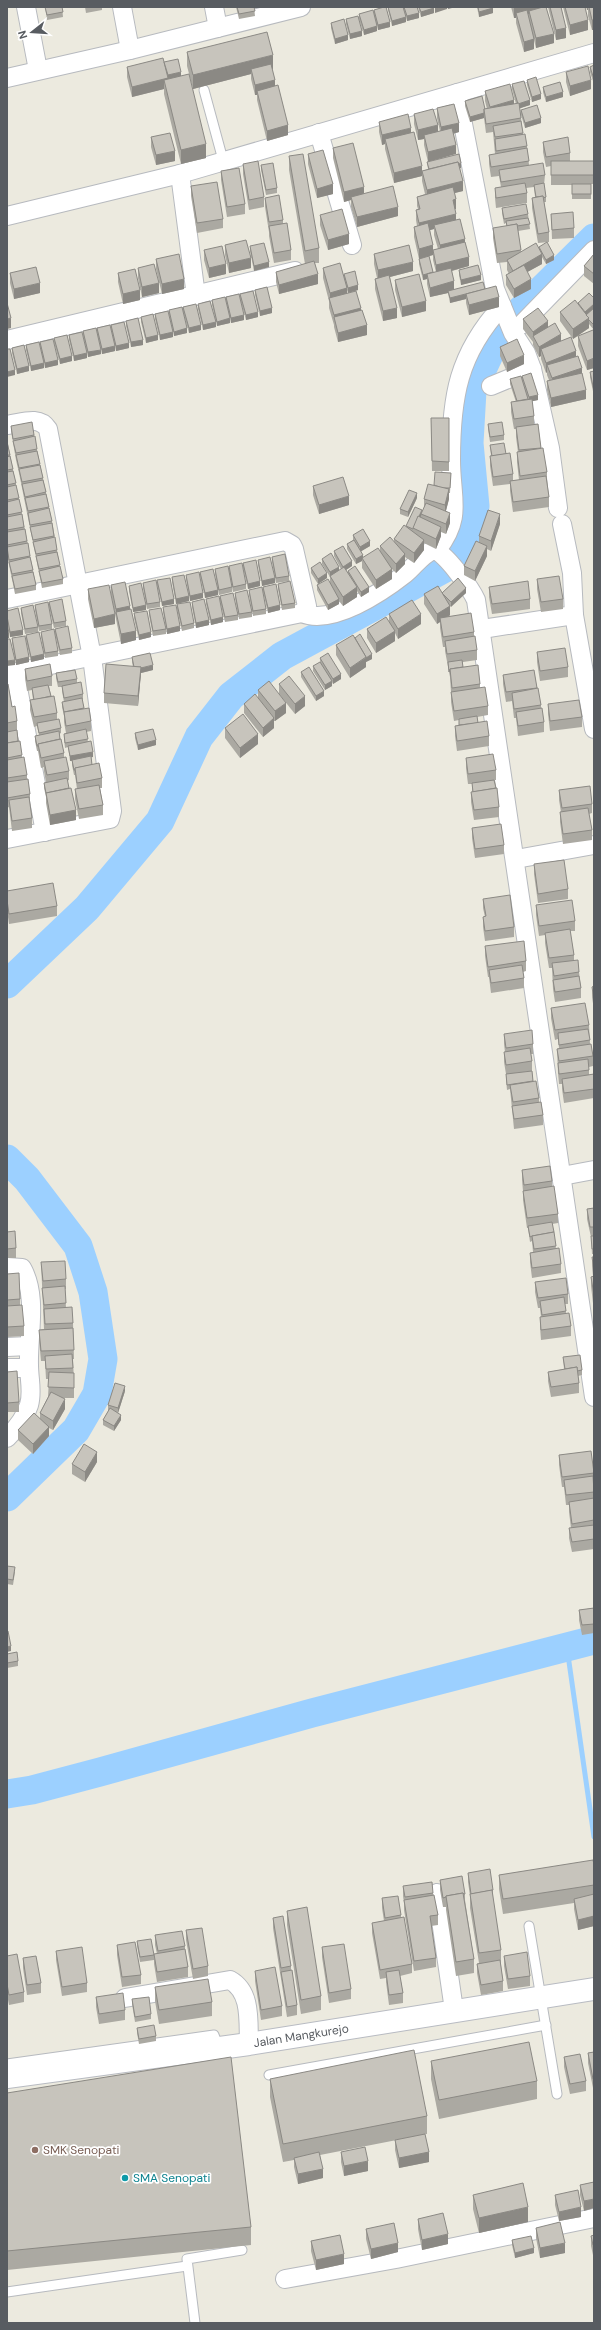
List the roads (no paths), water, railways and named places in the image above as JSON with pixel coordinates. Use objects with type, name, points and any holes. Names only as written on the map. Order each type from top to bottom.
[{"type":"street","points":[[26,7],[38,70]]},
{"type":"street","points":[[122,7],[130,50]]},
{"type":"street","points":[[214,7],[218,28]]},
{"type":"street","points":[[7,78],[218,28],[271,11],[301,7]]},
{"type":"street","points":[[7,216],[180,174],[223,160],[594,53]]},
{"type":"street","points":[[457,93],[495,289],[508,319],[526,353],[532,369],[550,448],[560,516],[572,573],[574,615],[594,729]]},
{"type":"street","points":[[320,132],[352,245]]},
{"type":"street","points":[[180,174],[196,296]]},
{"type":"street","points":[[438,551],[453,524],[452,429],[454,400],[458,380],[476,338],[508,319],[594,250]]},
{"type":"street","points":[[7,340],[196,296],[295,271]]},
{"type":"street","points":[[491,386],[532,369]]},
{"type":"street","points":[[7,425],[38,420],[44,422],[48,429],[92,657],[112,816],[110,819],[7,839]]},
{"type":"street","points":[[7,599],[285,541],[292,545],[294,549],[306,598],[307,606],[302,613]]},
{"type":"street","points":[[45,832],[11,673],[302,613],[310,616],[319,616],[362,602],[406,574],[430,551],[438,551],[456,571],[476,600],[482,629],[594,1397]]},
{"type":"street","points":[[482,629],[574,615]]},
{"type":"street","points":[[516,859],[594,845]]},
{"type":"street","points":[[562,1176],[594,1170]]},
{"type":"street","points":[[7,1267],[22,1268],[27,1276],[32,1327],[29,1346],[29,1368],[31,1382],[29,1406],[22,1419],[7,1438]]},
{"type":"street","points":[[7,1347],[29,1346]]},
{"type":"street","points":[[7,1368],[29,1368]]},
{"type":"street","points":[[437,1893],[454,2010]]},
{"type":"street","points":[[125,1998],[230,1980],[241,1989],[246,1998],[249,2044]]},
{"type":"street","name":"Jalan Mangkurejo","points":[[7,2077],[58,2070],[129,2054],[219,2048],[249,2044],[594,1988]]},
{"type":"street","points":[[285,2278],[396,2259],[594,2218]]},
{"type":"lane","points":[[204,90],[223,160]]},
{"type":"lane","points":[[529,1926],[557,2094]]},
{"type":"lane","points":[[269,2075],[546,2025]]},
{"type":"lane","points":[[7,2064],[58,2070]]},
{"type":"lane","points":[[195,2323],[187,2266],[188,2258],[242,2250]]},
{"type":"lane","points":[[7,2292],[187,2266]]},
{"type":"waterway","points":[[7,984],[87,908],[160,821],[199,737],[231,696],[282,656],[445,568],[468,532],[475,506],[469,443],[472,391],[500,331],[594,238]]},
{"type":"waterway","points":[[7,1159],[27,1179],[78,1246],[93,1292],[103,1359],[97,1394],[76,1430],[7,1497]]},
{"type":"waterway","points":[[7,1794],[32,1790],[312,1713],[594,1640]]},
{"type":"waterway","points":[[567,1648],[594,1837]]},
{"type":"place","name":"SMK Senopati","points":[[35,2150]]},
{"type":"place","name":"SMA Senopati","points":[[125,2178]]}]
